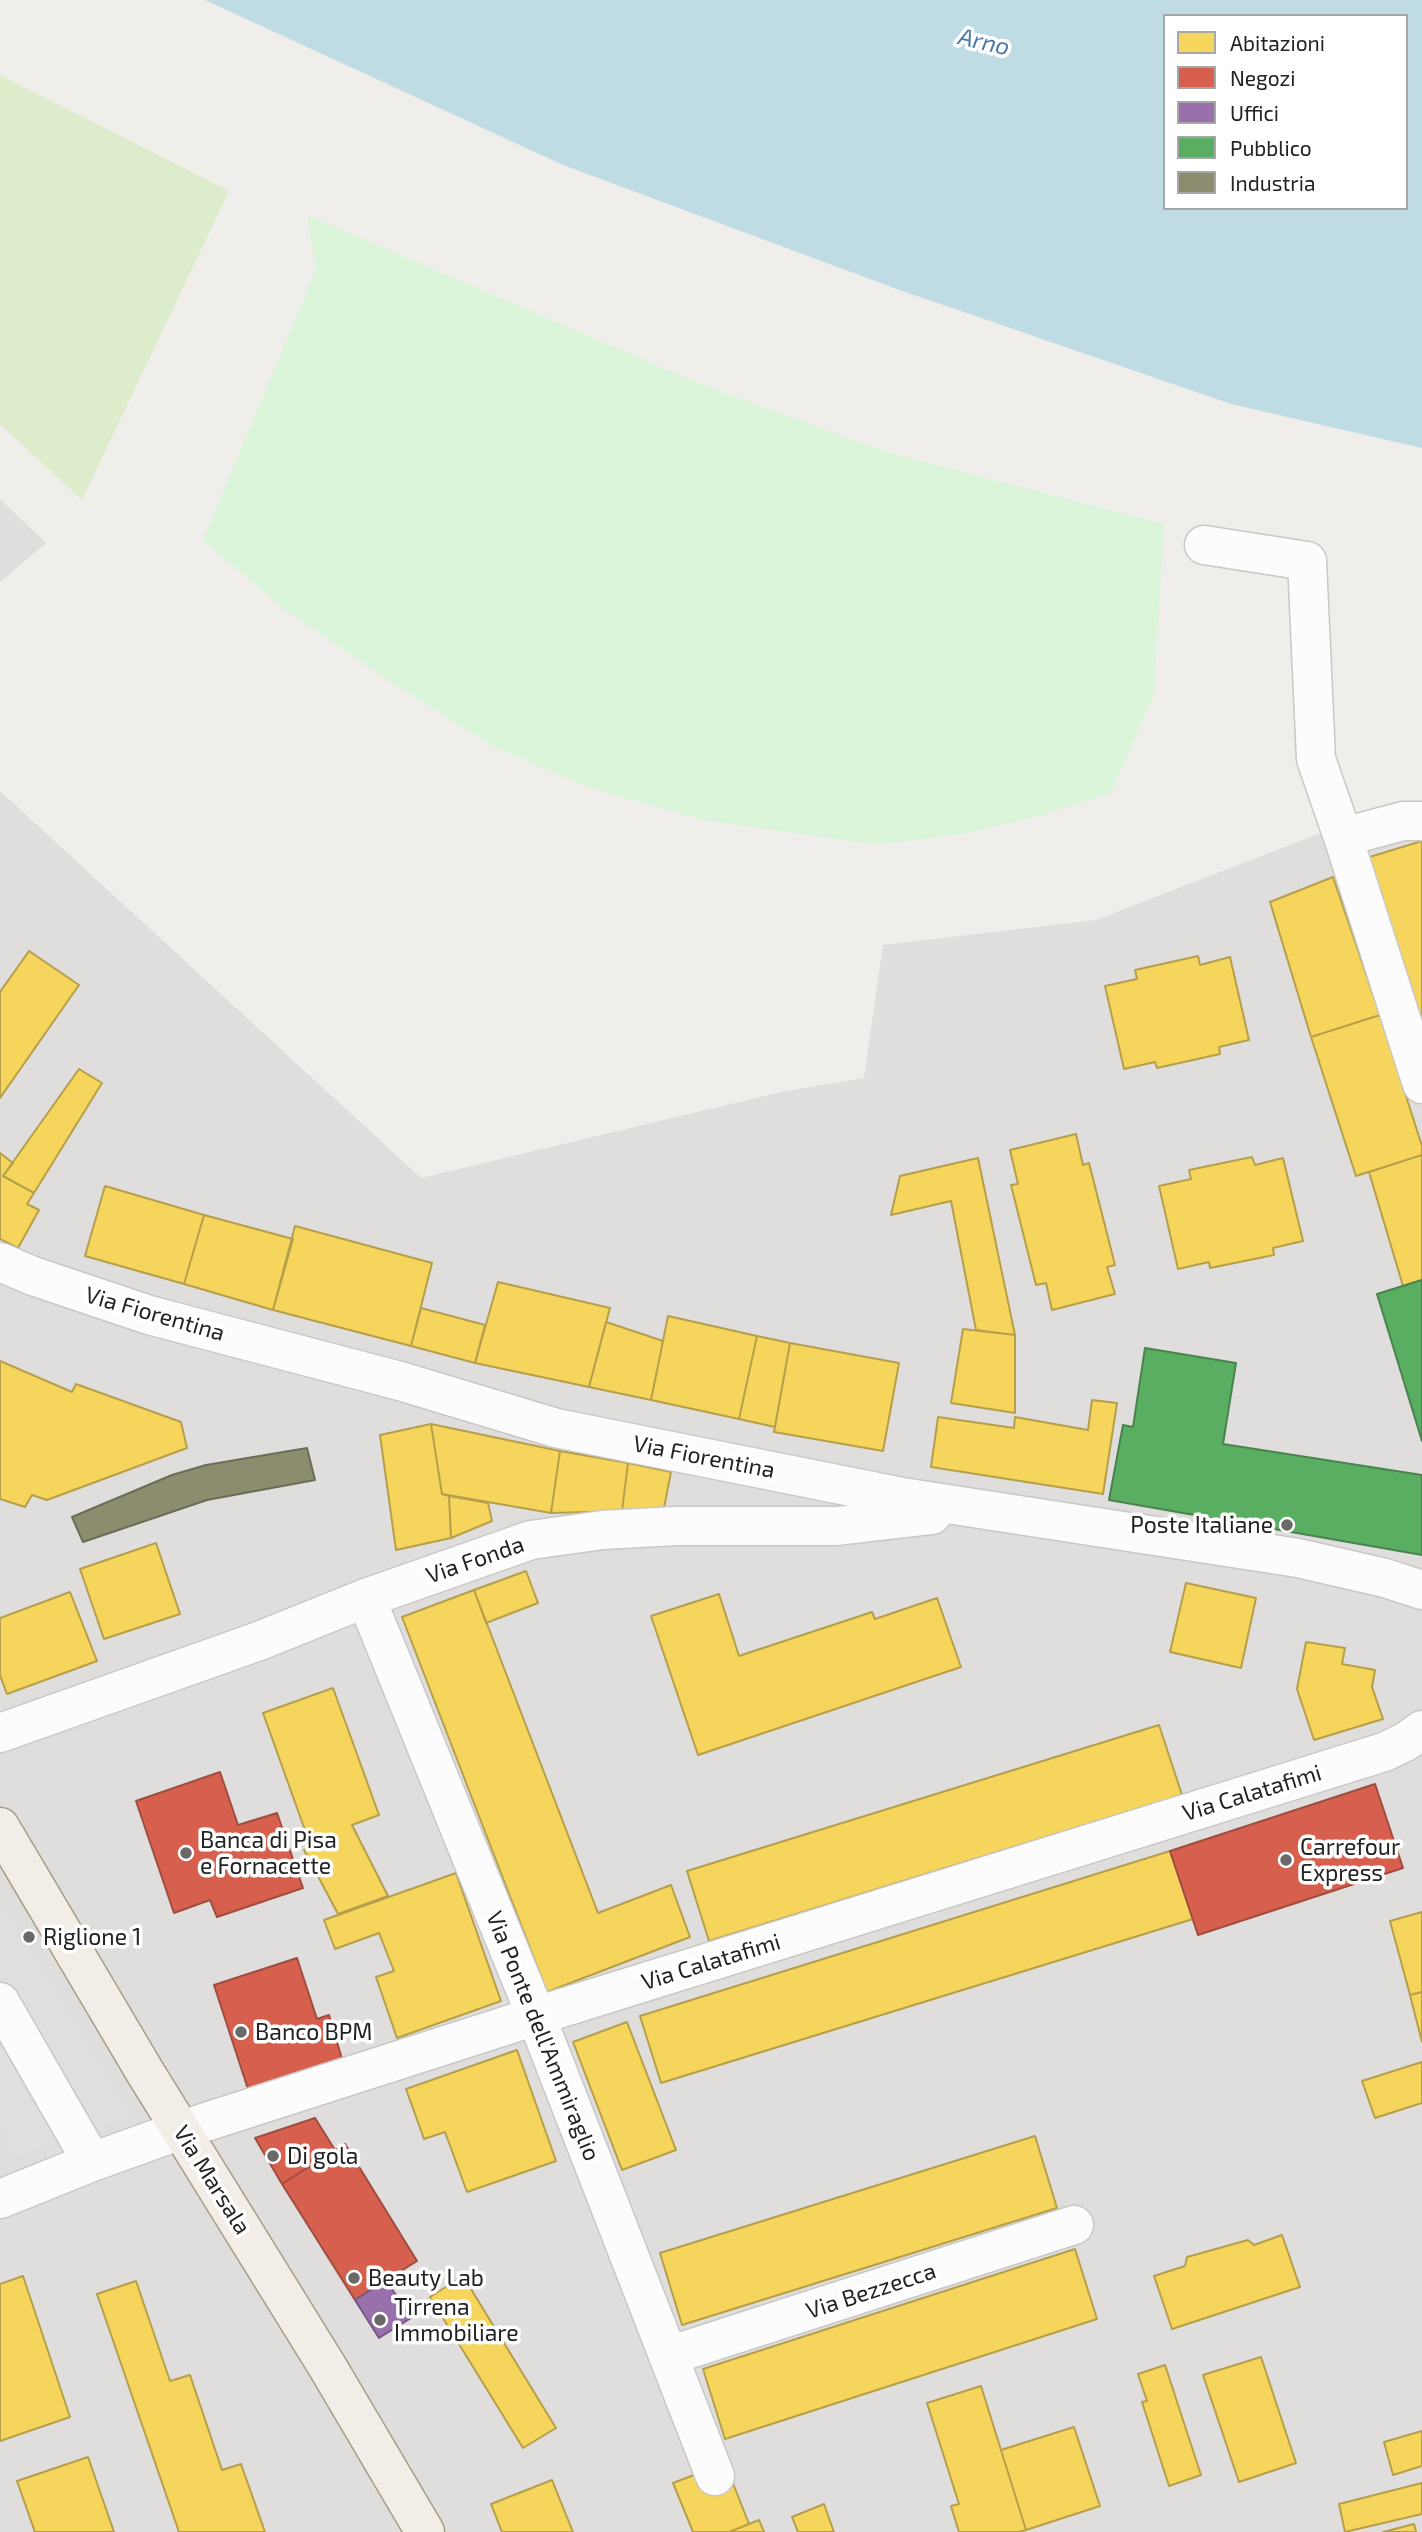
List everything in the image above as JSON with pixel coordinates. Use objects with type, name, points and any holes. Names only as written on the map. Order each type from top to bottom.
[{"type":"main road","name":"Via Marsala","points":[[0,1827],[425,2532]]},
{"type":"street","points":[[1204,545],[1307,561],[1316,759],[1422,1084]]},
{"type":"street","points":[[1343,837],[1404,821],[1422,821]]},
{"type":"street","name":"Via Fiorentina","points":[[0,1262],[46,1281],[149,1315],[400,1381],[556,1428],[976,1510],[1298,1558],[1385,1578],[1422,1590]]},
{"type":"street","name":"Via Fonda","points":[[0,1733],[259,1641],[366,1598],[506,1547],[558,1535],[676,1527],[837,1526],[976,1510]]},
{"type":"street","name":"Via Ponte dell'Ammiraglio","points":[[366,1598],[536,2016],[715,2476]]},
{"type":"street","name":"Via Calatafimi","points":[[0,2199],[181,2130],[536,2016],[1384,1752],[1422,1730]]},
{"type":"street","points":[[0,2002],[92,2162]]},
{"type":"street","name":"Via Bezzecca","points":[[668,2356],[1074,2225]]},
{"type":"shaded area","points":[[0,499],[46,543],[0,582]]},
{"type":"shaded area","points":[[0,791],[421,1178],[781,1092],[864,1078],[883,945],[1096,920],[1393,805],[1422,808],[1422,2532],[0,2532]]},
{"type":"shaded area","points":[[0,1901],[130,2115],[15,2157],[0,2116]]},
{"type":"green space","points":[[0,75],[229,191],[82,500],[0,424]]},
{"type":"green space","points":[[307,215],[698,383],[886,452],[1164,524],[1154,694],[1111,793],[1039,816],[967,833],[878,845],[703,820],[594,789],[494,747],[392,683],[285,610],[203,540],[316,270]]},
{"type":"water","name":"Arno","points":[[205,0],[1422,0],[1422,448],[1231,404],[894,288],[563,165]]},
{"type":"building: Abitazioni","points":[[1422,841],[1422,1044],[1363,859]]},
{"type":"building: Abitazioni","points":[[1333,877],[1380,1015],[1311,1037],[1270,902]]},
{"type":"building: Abitazioni","points":[[29,951],[79,985],[0,1098],[0,992]]},
{"type":"building: Abitazioni","points":[[1198,956],[1200,965],[1230,957],[1249,1040],[1219,1047],[1220,1054],[1157,1068],[1155,1062],[1124,1069],[1105,986],[1137,979],[1135,970]]},
{"type":"building: Abitazioni","points":[[1380,1015],[1422,1146],[1422,1155],[1356,1176],[1311,1037]]},
{"type":"building: Abitazioni","points":[[79,1069],[102,1083],[34,1193],[3,1176]]},
{"type":"building: Abitazioni","points":[[1076,1134],[1083,1165],[1089,1163],[1115,1265],[1107,1267],[1115,1294],[1052,1310],[1046,1283],[1036,1285],[1011,1185],[1018,1184],[1010,1150]]},
{"type":"building: Abitazioni","points":[[0,1153],[13,1163],[3,1176],[34,1193],[27,1204],[39,1210],[18,1248],[0,1239]]},
{"type":"building: Abitazioni","points":[[1422,1155],[1422,1280],[1403,1286],[1369,1172]]},
{"type":"building: Abitazioni","points":[[1252,1157],[1255,1165],[1283,1158],[1303,1241],[1273,1248],[1274,1255],[1210,1268],[1209,1262],[1178,1269],[1159,1186],[1191,1179],[1189,1170]]},
{"type":"building: Abitazioni","points":[[978,1158],[1015,1335],[976,1330],[951,1201],[891,1215],[900,1176]]},
{"type":"building: Abitazioni","points":[[105,1186],[204,1215],[184,1284],[85,1256]]},
{"type":"building: Abitazioni","points":[[204,1215],[293,1239],[273,1310],[184,1284]]},
{"type":"building: Abitazioni","points":[[295,1226],[432,1263],[411,1346],[273,1310]]},
{"type":"building: Abitazioni","points":[[498,1282],[610,1308],[589,1387],[475,1363]]},
{"type":"building: Abitazioni","points":[[421,1308],[485,1325],[475,1363],[411,1346]]},
{"type":"building: Abitazioni","points":[[668,1316],[757,1336],[739,1419],[651,1400]]},
{"type":"building: Abitazioni","points":[[606,1322],[663,1341],[651,1400],[589,1387]]},
{"type":"building: Abitazioni","points":[[963,1329],[1015,1335],[1015,1413],[951,1403]]},
{"type":"building: Abitazioni","points":[[757,1336],[790,1343],[775,1427],[739,1419]]},
{"type":"building: Abitazioni","points":[[790,1343],[899,1363],[883,1451],[774,1432]]},
{"type":"building: Abitazioni","points":[[0,1361],[72,1392],[76,1384],[181,1422],[187,1448],[47,1500],[32,1495],[25,1507],[0,1499]]},
{"type":"building: Abitazioni","points":[[1092,1400],[1117,1403],[1103,1494],[931,1467],[938,1417],[1014,1428],[1015,1417],[1088,1430]]},
{"type":"building: Abitazioni","points":[[431,1424],[442,1494],[449,1496],[451,1538],[396,1550],[380,1435]]},
{"type":"building: Abitazioni","points":[[431,1424],[560,1451],[551,1513],[442,1494]]},
{"type":"building: Abitazioni","points":[[560,1451],[628,1463],[622,1511],[551,1513]]},
{"type":"building: Abitazioni","points":[[628,1463],[671,1472],[664,1508],[622,1511]]},
{"type":"building: Abitazioni","points":[[449,1496],[488,1503],[492,1521],[451,1538]]},
{"type":"building: Abitazioni","points":[[156,1543],[180,1614],[104,1639],[80,1569]]},
{"type":"building: Abitazioni","points":[[526,1571],[538,1603],[486,1623],[474,1590]]},
{"type":"building: Abitazioni","points":[[1186,1583],[1256,1598],[1241,1668],[1170,1652]]},
{"type":"building: Abitazioni","points":[[474,1590],[598,1913],[671,1885],[690,1937],[547,1992],[402,1617]]},
{"type":"building: Abitazioni","points":[[70,1592],[97,1661],[7,1694],[0,1675],[0,1618]]},
{"type":"building: Abitazioni","points":[[719,1594],[739,1656],[872,1612],[875,1619],[937,1598],[961,1667],[698,1755],[651,1616]]},
{"type":"building: Abitazioni","points":[[1306,1642],[1345,1648],[1342,1664],[1375,1670],[1372,1687],[1383,1719],[1314,1740],[1297,1689]]},
{"type":"building: Abitazioni","points":[[333,1688],[379,1815],[352,1825],[388,1896],[338,1914],[304,1850],[311,1847],[263,1713]]},
{"type":"building: Abitazioni","points":[[1159,1725],[1182,1795],[709,1941],[687,1871]]},
{"type":"building: Abitazioni","points":[[1170,1851],[1193,1919],[661,2083],[640,2016]]},
{"type":"building: Abitazioni","points":[[456,1873],[501,2001],[397,2038],[376,1977],[394,1971],[379,1933],[335,1949],[324,1920]]},
{"type":"building: Abitazioni","points":[[1422,1912],[1422,1992],[1410,1995],[1390,1921]]},
{"type":"building: Abitazioni","points":[[1422,1992],[1422,2042],[1410,1995]]},
{"type":"building: Abitazioni","points":[[627,2022],[676,2150],[622,2170],[573,2042]]},
{"type":"building: Abitazioni","points":[[517,2050],[556,2161],[467,2192],[445,2132],[424,2139],[406,2089]]},
{"type":"building: Abitazioni","points":[[1422,2062],[1422,2103],[1375,2118],[1362,2081]]},
{"type":"building: Abitazioni","points":[[1035,2136],[1057,2208],[682,2325],[660,2253]]},
{"type":"building: Abitazioni","points":[[1282,2235],[1300,2287],[1172,2329],[1154,2276],[1185,2266],[1187,2257],[1248,2240],[1254,2245]]},
{"type":"building: Abitazioni","points":[[1075,2249],[1097,2319],[725,2439],[703,2369]]},
{"type":"building: Abitazioni","points":[[23,2276],[70,2417],[0,2441],[0,2284]]},
{"type":"building: Abitazioni","points":[[463,2276],[556,2428],[523,2448],[430,2297]]},
{"type":"building: Abitazioni","points":[[136,2281],[170,2381],[190,2375],[222,2470],[241,2464],[265,2532],[179,2532],[97,2294]]},
{"type":"building: Abitazioni","points":[[1261,2357],[1296,2463],[1239,2482],[1203,2375]]},
{"type":"building: Abitazioni","points":[[1165,2365],[1201,2475],[1169,2486],[1142,2402],[1147,2401],[1138,2374]]},
{"type":"building: Abitazioni","points":[[981,2386],[1026,2530],[959,2532],[951,2506],[959,2504],[927,2403]]},
{"type":"building: Abitazioni","points":[[1074,2427],[1100,2506],[1026,2530],[1001,2450]]},
{"type":"building: Abitazioni","points":[[1422,2431],[1422,2466],[1393,2475],[1384,2442]]},
{"type":"building: Abitazioni","points":[[88,2457],[114,2532],[35,2532],[17,2481]]},
{"type":"building: Abitazioni","points":[[725,2463],[749,2524],[729,2532],[693,2532],[673,2483]]},
{"type":"building: Abitazioni","points":[[552,2480],[573,2532],[502,2532],[491,2504]]},
{"type":"building: Abitazioni","points":[[1422,2483],[1422,2514],[1345,2532],[1339,2504]]},
{"type":"building: Abitazioni","points":[[824,2504],[834,2532],[798,2532],[792,2517]]},
{"type":"building: Abitazioni","points":[[759,2520],[764,2532],[729,2532]]},
{"type":"building: Abitazioni","points":[[1414,2524],[1416,2532],[1383,2532]]},
{"type":"building: Negozi","points":[[220,1772],[238,1825],[277,1813],[303,1888],[217,1917],[210,1900],[174,1913],[136,1801]]},
{"type":"building: Negozi","name":"Carrefour Express","points":[[1375,1784],[1403,1868],[1198,1935],[1170,1851]]},
{"type":"building: Negozi","points":[[297,1958],[317,2019],[329,2015],[342,2059],[248,2089],[214,1985]]},
{"type":"building: Negozi","points":[[315,2118],[335,2150],[282,2184],[255,2138]]},
{"type":"building: Negozi","points":[[345,2144],[417,2261],[355,2300],[282,2184]]},
{"type":"building: Uffici","points":[[386,2280],[411,2318],[379,2338],[355,2300]]},
{"type":"building: Pubblico","points":[[1422,1280],[1422,1441],[1377,1294]]},
{"type":"building: Pubblico","points":[[1145,1348],[1236,1363],[1223,1444],[1422,1475],[1422,1555],[1109,1500],[1123,1425],[1133,1427]]},
{"type":"building: Industria","points":[[307,1448],[315,1480],[207,1500],[83,1542],[72,1517],[172,1475],[206,1465]]},
{"type":"place","name":"Poste Italiane","points":[[1287,1525]]},
{"type":"place","name":"Banca di Pisa e Fornacette","points":[[186,1853]]},
{"type":"place","name":"Carrefour Express","points":[[1286,1860]]},
{"type":"place","name":"Riglione 1","points":[[29,1937]]},
{"type":"place","name":"Banco BPM","points":[[241,2032]]},
{"type":"place","name":"Di gola","points":[[273,2156]]},
{"type":"place","name":"Beauty Lab","points":[[354,2278]]},
{"type":"place","name":"Tirrena Immobiliare","points":[[380,2320]]}]
